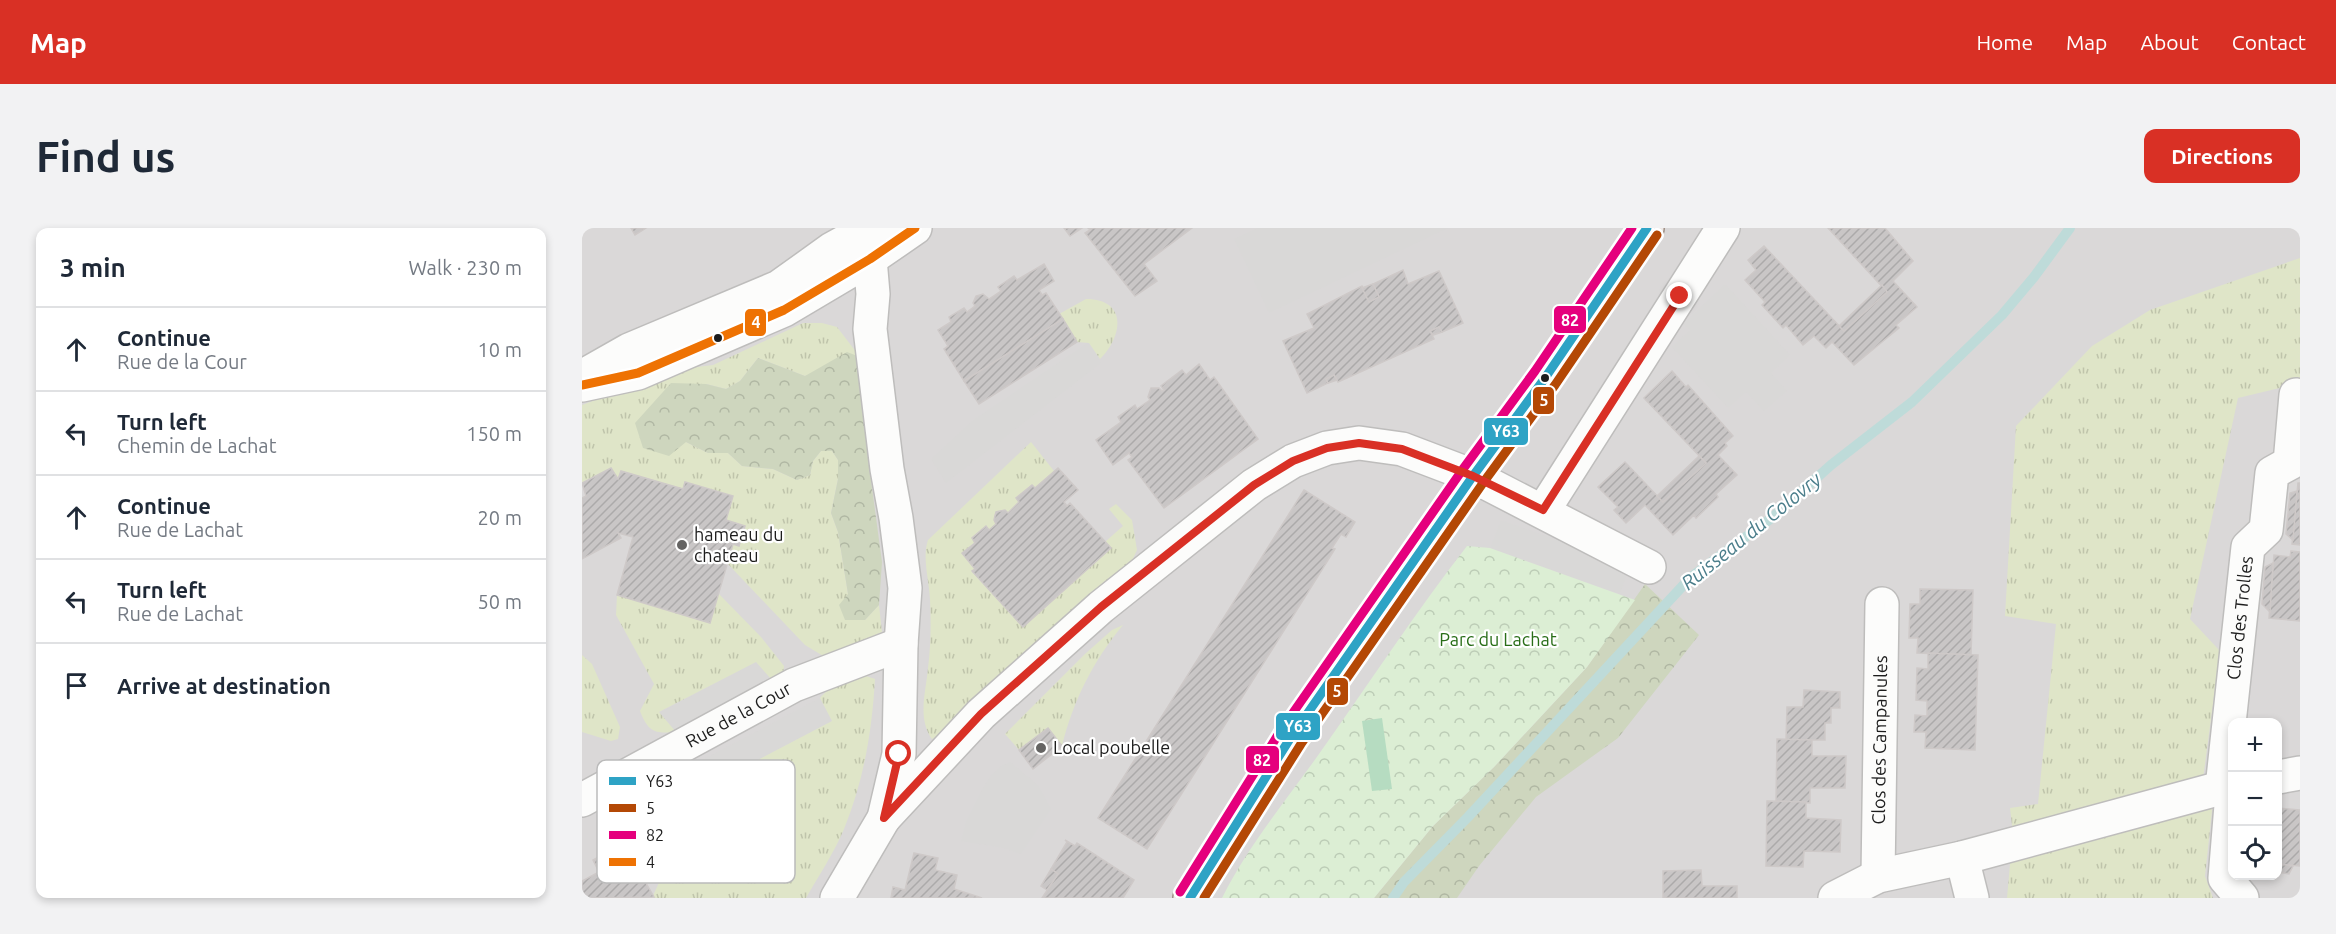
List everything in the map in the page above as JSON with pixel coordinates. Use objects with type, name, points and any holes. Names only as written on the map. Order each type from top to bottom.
[{"type":"main road","points":[[1190,898],[1291,737],[1473,476],[1545,378],[1647,228]]},
{"type":"street","points":[[582,377],[629,350],[779,287],[833,251],[866,237],[915,228]]},
{"type":"street","points":[[1543,510],[1723,228]]},
{"type":"street","points":[[866,237],[873,294],[870,329],[887,469],[905,588],[901,644],[899,754],[884,818]]},
{"type":"street","points":[[833,251],[850,305],[870,329]]},
{"type":"street","points":[[582,385],[638,373],[784,310],[833,251]]},
{"type":"street","name":"Clos des Trolles","points":[[2230,772],[2248,547],[2266,530],[2272,473],[2290,463],[2296,395]]},
{"type":"street","points":[[837,898],[884,818],[981,714],[1101,607],[1254,485],[1293,461],[1327,448],[1359,443],[1402,449],[1473,476],[1543,510],[1649,567]]},
{"type":"street","name":"Clos des Campanules","points":[[1878,876],[1882,604]]},
{"type":"street","name":"Rue de la Cour","points":[[656,760],[794,685],[901,644]]},
{"type":"street","points":[[2282,776],[2300,773]]},
{"type":"street","points":[[1835,898],[1878,876],[1962,858],[2228,789]]},
{"type":"street","name":"Rue de la Cour","points":[[582,800],[597,792]]},
{"type":"street","name":"Clos des Trolles","points":[[2228,811],[2225,878],[2242,898]]},
{"type":"street","points":[[1962,858],[1972,898]]},
{"type":"shaded area","points":[[582,228],[2300,228],[2300,898],[582,898]]},
{"type":"shaded area","points":[[1258,228],[1448,228],[1269,313],[1234,239]]},
{"type":"shaded area","points":[[1725,284],[1790,355],[1771,373],[1787,391],[1764,411],[1746,392],[1728,408],[1672,347],[1690,330],[1683,324]]},
{"type":"shaded area","points":[[1089,342],[1101,363],[946,483],[931,459],[972,421]]},
{"type":"shaded area","points":[[1501,520],[1630,566],[1620,594],[1490,548]]},
{"type":"shaded area","points":[[756,662],[771,679],[676,732],[659,713]]},
{"type":"shaded area","points":[[820,698],[832,721],[758,760],[702,760]]},
{"type":"shaded area","points":[[1010,762],[1038,785],[1051,809],[1021,854],[1004,848],[961,841],[966,821],[980,793],[992,774]]},
{"type":"green space","points":[[2300,258],[2300,383],[2238,398],[2190,619],[2220,651],[2203,779],[2013,834],[2010,808],[2038,804],[2056,624],[2005,616],[2016,426],[2092,346],[2150,310]]},
{"type":"green space","points":[[1086,299],[1109,305],[1115,312],[1117,330],[1108,350],[1100,359],[1089,343],[1077,342],[1059,314]]},
{"type":"green space","points":[[803,323],[822,323],[837,327],[860,357],[805,376],[758,358],[740,381],[726,389],[706,384],[686,442],[708,453],[728,453],[742,466],[773,469],[797,480],[810,475],[813,461],[821,451],[832,451],[838,460],[838,479],[831,513],[838,532],[848,594],[865,620],[879,605],[882,632],[825,657],[805,645],[727,563],[733,544],[739,546],[745,526],[726,520],[733,496],[685,482],[683,489],[621,471],[618,479],[611,468],[582,483],[582,405],[674,370],[713,365]]},
{"type":"green space","points":[[847,352],[860,357],[871,401],[867,451],[882,562],[879,605],[865,620],[845,620],[839,605],[848,594],[838,532],[831,513],[838,479],[838,460],[832,451],[821,451],[813,461],[810,475],[797,480],[773,469],[742,466],[728,453],[708,453],[686,442],[669,456],[643,448],[635,423],[671,383],[706,384],[726,389],[740,381],[758,358],[805,376]]},
{"type":"green space","points":[[1031,442],[1054,471],[1035,488],[1031,485],[1016,498],[1019,502],[1003,517],[1001,510],[996,512],[994,516],[996,524],[962,553],[975,569],[972,572],[1022,626],[1123,526],[1109,509],[1116,504],[1132,520],[1137,550],[1131,563],[944,732],[932,739],[927,731],[924,714],[930,634],[930,599],[926,561],[928,540]]},
{"type":"green space","name":"Parc du Lachat","points":[[1467,546],[1490,548],[1635,600],[1587,667],[1494,767],[1433,826],[1374,898],[1222,898],[1243,860],[1268,824]]},
{"type":"green space","points":[[1645,584],[1699,635],[1618,738],[1536,797],[1479,866],[1457,898],[1374,898],[1433,826],[1494,767],[1587,667]]},
{"type":"green space","points":[[718,593],[761,637],[784,666],[783,676],[771,679],[756,662],[659,712],[676,732],[657,732],[649,727],[640,711],[654,684],[616,615],[617,595],[710,623]]},
{"type":"green space","points":[[1123,625],[1102,653],[1085,682],[1062,746],[1048,728],[1019,750],[1005,734],[1085,654],[1112,630]]},
{"type":"green space","points":[[582,655],[592,664],[620,727],[618,739],[611,741],[582,732]]},
{"type":"green space","points":[[866,676],[875,679],[866,755],[857,792],[840,838],[806,898],[652,898],[659,883],[795,883],[795,760],[758,760],[832,721],[820,698],[835,686]]},
{"type":"green space","points":[[1382,718],[1392,789],[1372,791],[1362,721]]},
{"type":"green space","points":[[2214,792],[2205,876],[2213,898],[2007,898],[2011,853]]},
{"type":"building","points":[[631,228],[646,228],[635,235]]},
{"type":"building","points":[[1064,228],[1082,228],[1070,236]]},
{"type":"building","points":[[1088,228],[1192,228],[1144,264],[1157,281],[1135,296],[1085,233],[1090,230]]},
{"type":"building","points":[[1828,228],[1885,228],[1913,261],[1893,281],[1917,307],[1896,325],[1899,328],[1854,365],[1832,342],[1826,348],[1814,336],[1803,345],[1786,325],[1783,328],[1762,305],[1765,302],[1745,280],[1756,270],[1748,260],[1764,246],[1844,331],[1887,292]]},
{"type":"building","points":[[1044,264],[1054,281],[1039,290],[1042,295],[1046,293],[1063,319],[964,381],[944,349],[948,346],[938,330],[951,322],[949,317],[964,308],[967,312],[975,306],[973,303],[976,296],[983,294],[989,299],[1001,291],[998,287],[1014,276],[1017,280]]},
{"type":"building","points":[[1403,270],[1408,284],[1439,271],[1463,323],[1442,332],[1439,327],[1430,331],[1434,339],[1338,382],[1334,375],[1326,379],[1328,383],[1307,393],[1283,341],[1314,328],[1307,314],[1362,286],[1369,302],[1379,297],[1373,284]]},
{"type":"building","points":[[1373,284],[1379,297],[1369,302],[1362,288]]},
{"type":"building","points":[[1882,285],[1887,292],[1844,331],[1839,326]]},
{"type":"building","points":[[1063,319],[1077,342],[979,404],[964,381]]},
{"type":"building","points":[[1439,327],[1442,332],[1433,335],[1430,331]]},
{"type":"building","points":[[1199,364],[1210,380],[1214,377],[1258,439],[1164,508],[1128,460],[1132,457],[1129,453],[1113,465],[1096,440],[1121,422],[1118,417],[1135,405],[1137,409],[1150,400],[1148,397],[1151,388],[1164,390],[1161,386],[1182,370],[1186,375]]},
{"type":"building","points":[[1672,371],[1686,387],[1688,385],[1733,436],[1725,443],[1727,446],[1718,455],[1737,475],[1716,494],[1718,497],[1696,518],[1694,515],[1673,535],[1645,505],[1626,523],[1614,510],[1618,507],[1598,487],[1625,462],[1663,502],[1706,463],[1644,398]]},
{"type":"building","points":[[1334,375],[1337,380],[1328,383],[1326,379]]},
{"type":"building","points":[[1699,456],[1706,463],[1663,502],[1657,496]]},
{"type":"building","name":"hameau du chateau","points":[[611,468],[618,479],[621,471],[683,489],[685,482],[733,496],[726,520],[745,526],[739,546],[733,544],[710,623],[617,595],[633,537],[618,533],[621,538],[582,559],[582,498],[586,496],[582,483]]},
{"type":"building","points":[[1058,468],[1078,490],[1064,502],[1067,506],[1070,503],[1111,548],[1023,627],[972,571],[975,569],[962,553],[975,543],[972,538],[986,526],[989,530],[996,524],[994,520],[996,512],[1005,510],[1008,513],[1019,502],[1016,498],[1032,485],[1035,488]]},
{"type":"building","points":[[2298,483],[2300,483],[2300,545],[2292,544]]},
{"type":"building","points":[[1304,490],[1355,522],[1346,537],[1341,534],[1332,548],[1335,549],[1147,849],[1098,818]]},
{"type":"building","points":[[2297,491],[2293,540],[2286,534],[2290,493]]},
{"type":"building","points":[[2291,551],[2300,552],[2300,621],[2269,618],[2274,555],[2290,557]]},
{"type":"building","points":[[2273,563],[2270,612],[2262,604],[2265,567]]},
{"type":"building","points":[[1920,589],[1973,590],[1971,655],[1917,653],[1918,638],[1909,638],[1910,604],[1920,604]]},
{"type":"building","points":[[1928,653],[1978,655],[1975,750],[1925,748],[1926,732],[1914,732],[1915,715],[1927,716],[1927,701],[1916,700],[1917,668],[1928,669]]},
{"type":"building","points":[[1804,690],[1840,692],[1840,708],[1831,708],[1831,723],[1825,723],[1825,740],[1786,740],[1787,707],[1803,707]]},
{"type":"building","name":"Local poubelle","points":[[1048,728],[1062,746],[1033,769],[1019,750]]},
{"type":"building","points":[[1777,739],[1812,740],[1812,756],[1846,756],[1845,788],[1810,788],[1810,803],[1776,801]]},
{"type":"building","points":[[1767,801],[1806,802],[1806,818],[1841,820],[1840,852],[1804,851],[1803,867],[1766,866]]},
{"type":"building","points":[[2282,808],[2300,810],[2300,866],[2282,864]]},
{"type":"building","points":[[1065,840],[1075,846],[1077,843],[1134,880],[1123,898],[1042,898],[1058,874],[1051,869],[1067,842]]},
{"type":"building","points":[[914,853],[938,858],[935,870],[957,875],[954,889],[982,898],[891,898],[893,887],[905,890]]},
{"type":"building","points":[[2282,865],[2293,866],[2289,874],[2282,873]]},
{"type":"building","points":[[1051,869],[1058,874],[1047,890],[1041,886]]},
{"type":"building","points":[[1701,870],[1702,886],[1737,886],[1737,898],[1663,898],[1663,871]]},
{"type":"building","points":[[597,873],[597,883],[646,883],[654,897],[582,898],[582,881]]},
{"type":"waterway","name":"Ruisseau du Colovry","points":[[1393,898],[1404,882],[1468,817],[1691,577],[1773,517],[1831,465],[1912,402],[2002,315],[2034,277],[2070,228]]},
{"type":"transit line","name":"4","points":[[582,385],[638,373],[784,310],[870,259],[915,228]]},
{"type":"transit line","name":"82","points":[[1180,892],[1281,730],[1463,469],[1535,371],[1632,228]]},
{"type":"transit line","name":"Y63","points":[[1190,898],[1291,737],[1473,476],[1545,378],[1647,228]]},
{"type":"transit line","name":"5","points":[[1204,898],[1301,744],[1483,483],[1555,385],[1657,235]]},
{"type":"place","name":"hameau du chateau","points":[[682,545]]},
{"type":"place","name":"Local poubelle","points":[[1041,748]]},
{"type":"route","points":[[899,754],[884,818],[981,714],[1101,607],[1254,485],[1293,461],[1327,448],[1359,443],[1402,449],[1473,476],[1543,510],[1680,296]]}]
